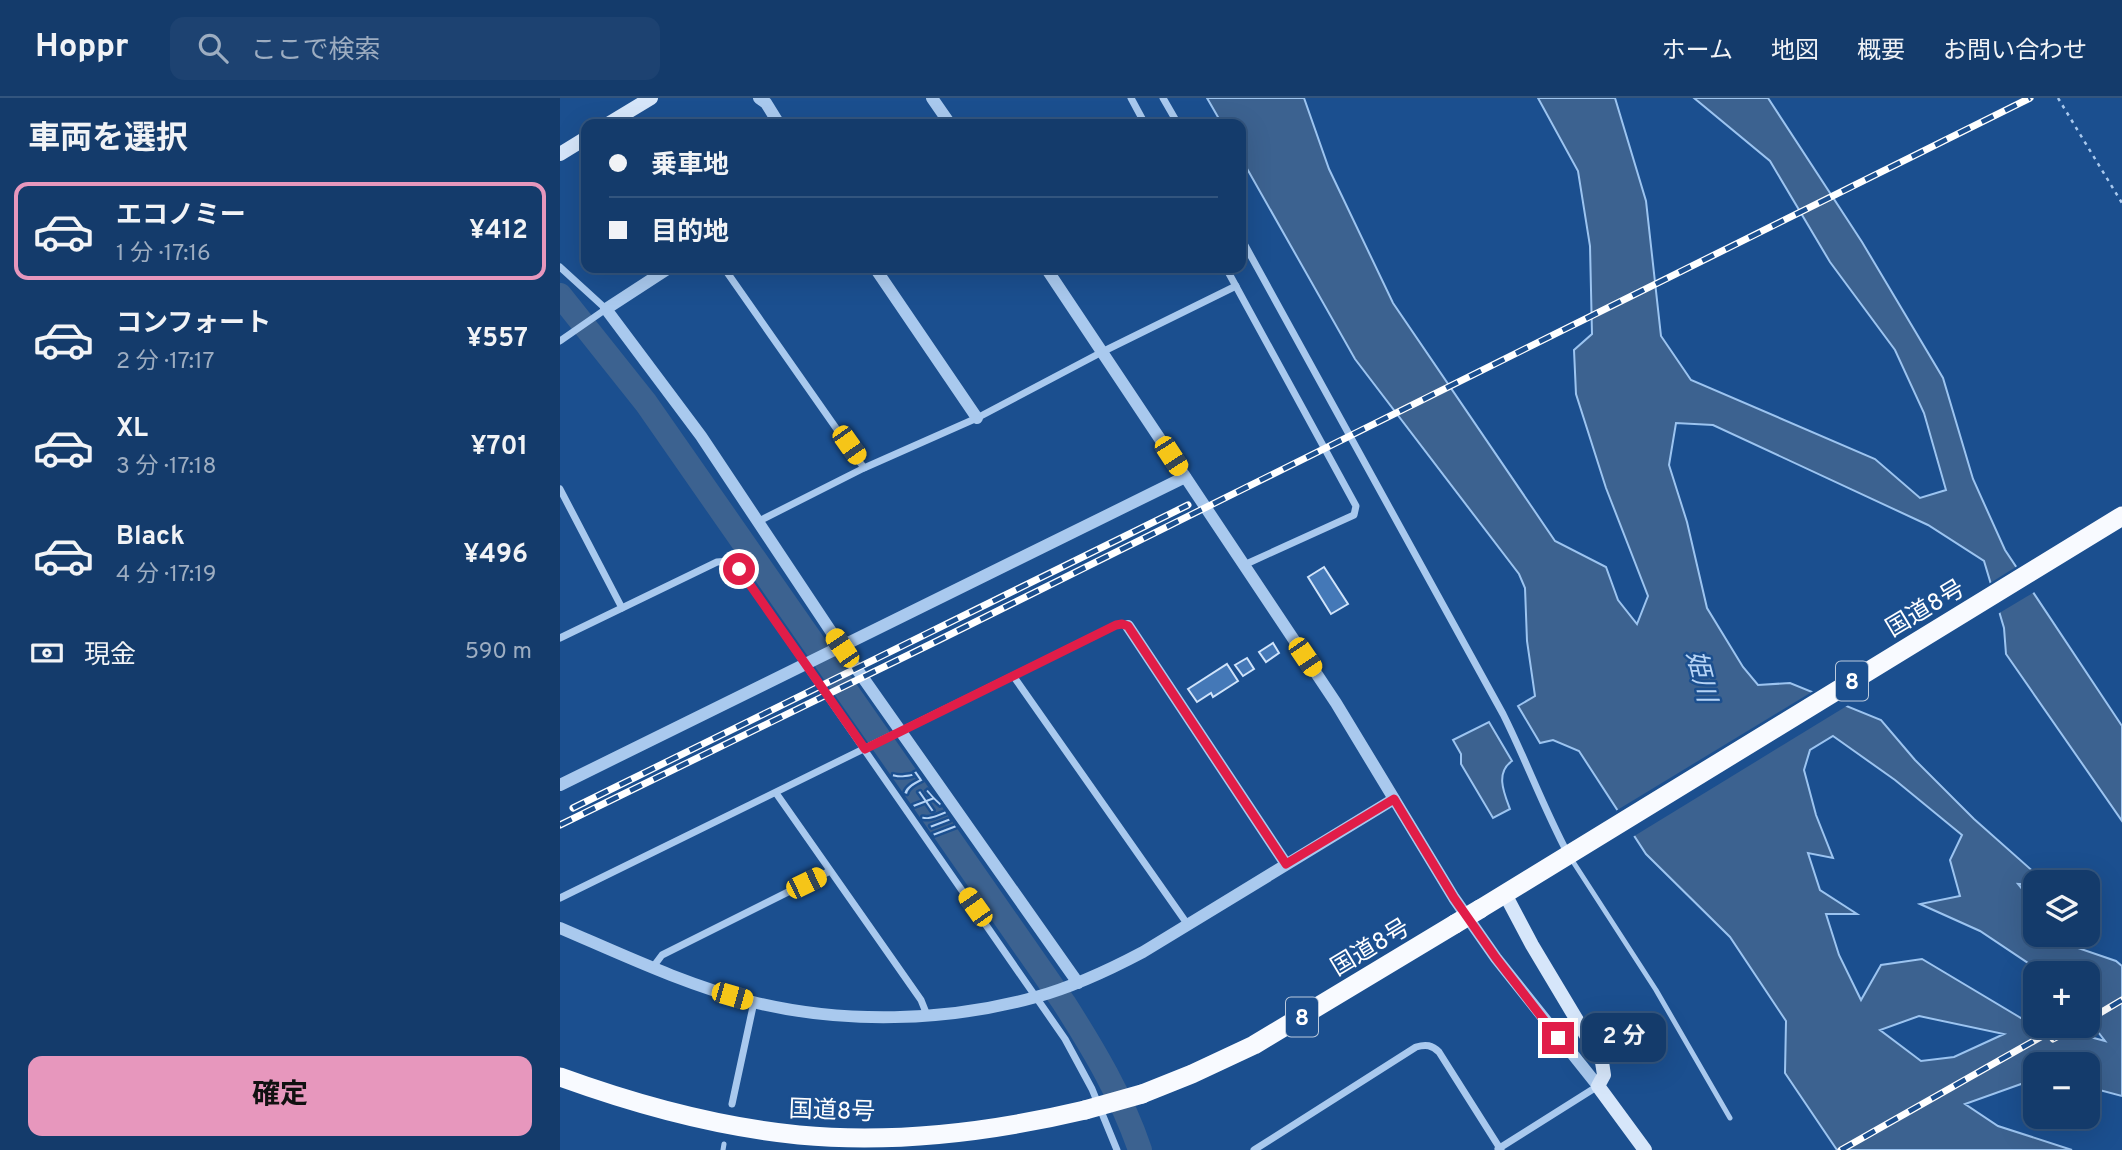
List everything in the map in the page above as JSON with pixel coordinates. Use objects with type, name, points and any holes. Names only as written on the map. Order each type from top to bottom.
[{"type":"highway","name":"国道8号","points":[[560,1077],[667,1112],[798,1135],[852,1138],[948,1134],[1037,1121],[1142,1094],[1254,1045],[2122,516]]},
{"type":"main road","points":[[616,119],[651,98]]},
{"type":"main road","points":[[560,154],[581,141]]},
{"type":"main road","points":[[1513,889],[1532,945],[1602,1062],[1604,1075],[1598,1086],[1645,1150]]},
{"type":"street","points":[[759,98],[766,103],[776,119]]},
{"type":"street","points":[[932,98],[947,119]]},
{"type":"street","points":[[1130,98],[1142,119]]},
{"type":"street","points":[[1163,98],[1175,119]]},
{"type":"street","points":[[1246,247],[1503,714],[1568,855]]},
{"type":"street","points":[[560,267],[607,309],[701,436],[842,648],[1078,983]]},
{"type":"street","points":[[560,341],[661,273]]},
{"type":"street","points":[[728,273],[864,468]]},
{"type":"street","points":[[878,273],[977,418]]},
{"type":"street","points":[[1049,273],[1336,703],[1454,898],[1496,958],[1598,1086],[1499,1149],[1440,1052],[1434,1047],[1416,1046],[1254,1150]]},
{"type":"street","points":[[1229,273],[1356,506],[1354,515],[1243,565]]},
{"type":"street","points":[[756,522],[864,468],[977,418],[1236,286]]},
{"type":"street","points":[[560,785],[1185,477]]},
{"type":"street","points":[[560,489],[622,608]]},
{"type":"street","points":[[560,509],[569,505]]},
{"type":"street","points":[[560,638],[725,561],[739,569],[1037,997],[1084,1072],[1117,1150]]},
{"type":"street","points":[[560,898],[1122,624],[1128,626],[1286,864]]},
{"type":"street","points":[[1014,677],[1188,925]]},
{"type":"street","points":[[776,793],[921,1000],[927,1015]]},
{"type":"street","points":[[560,928],[683,980],[754,1002],[825,1014],[869,1016],[927,1015],[984,1008],[1037,997],[1123,963],[1394,799]]},
{"type":"street","points":[[653,967],[662,955],[830,871]]},
{"type":"street","points":[[732,1104],[754,1002]]},
{"type":"lane","points":[[1568,855],[1656,990],[1730,1118]]},
{"type":"path","points":[[2058,98],[2122,203]]},
{"type":"water","name":"姫川","points":[[1207,98],[1304,98],[1329,169],[1393,303],[1555,541],[1606,567],[1618,600],[1637,624],[1648,596],[1606,488],[1576,394],[1574,350],[1592,334],[1590,246],[1578,171],[1538,98],[1615,98],[1646,201],[1661,336],[1691,380],[1875,459],[1920,498],[1946,490],[1924,413],[1895,350],[1830,262],[1770,161],[1694,98],[1768,98],[1862,242],[1943,378],[1973,479],[2005,550],[2122,726],[2122,821],[2006,654],[2004,628],[1984,561],[1928,525],[1713,425],[1676,423],[1669,465],[1687,522],[1707,608],[1743,667],[1758,685],[1790,683],[1881,720],[1915,760],[1974,819],[2031,870],[2023,870],[2023,884],[2018,884],[2023,890],[2023,947],[2075,947],[2116,961],[2122,966],[2122,1096],[2100,1090],[2100,1052],[2023,1052],[2023,1083],[1965,1104],[1998,1126],[2072,1150],[1837,1150],[1785,1073],[1786,1021],[1730,937],[1646,854],[1579,751],[1553,740],[1540,743],[1518,706],[1535,696],[1527,641],[1525,588],[1519,574],[1355,359],[1246,167],[1246,119],[1219,119]],"holes":[[[1833,736],[1895,780],[1962,835],[1950,860],[1960,896],[1920,904],[1980,931],[2025,961],[2100,961],[2100,1035],[2105,1041],[2094,1038],[2023,1038],[2023,1019],[1922,959],[1881,965],[1861,1000],[1839,955],[1826,914],[1857,914],[1820,890],[1808,853],[1833,858],[1816,815],[1804,770],[1810,750]],[[1919,1016],[2004,1034],[1954,1057],[1921,1061],[1880,1030]]]},
{"type":"water","points":[[1489,722],[1512,761],[1502,777],[1510,809],[1493,818],[1461,764],[1461,754],[1453,740]]},
{"type":"pier","points":[[2019,565],[2036,591],[1996,615],[1987,585]]},
{"type":"pier","points":[[1815,690],[1850,704],[1631,838],[1614,812]]},
{"type":"building","points":[[1324,567],[1348,604],[1331,614],[1308,577]]},
{"type":"building","points":[[1273,643],[1279,653],[1266,662],[1259,652]]},
{"type":"building","points":[[1247,658],[1254,669],[1243,676],[1235,665]]},
{"type":"building","points":[[1227,664],[1238,681],[1213,697],[1211,693],[1197,702],[1188,689]]},
{"type":"waterway","name":"八千川","points":[[560,295],[646,403],[1064,1003],[1107,1074],[1140,1150]]},
{"type":"railway","points":[[560,825],[939,640],[2030,98]]},
{"type":"railway","points":[[573,808],[1188,505]]},
{"type":"railway","points":[[2100,1013],[2122,1000]]},
{"type":"railway","points":[[1841,1150],[2039,1038]]},
{"type":"route","points":[[739,569],[865,749],[1116,625],[1128,626],[1286,864],[1394,799],[1454,898],[1558,1038]]}]
